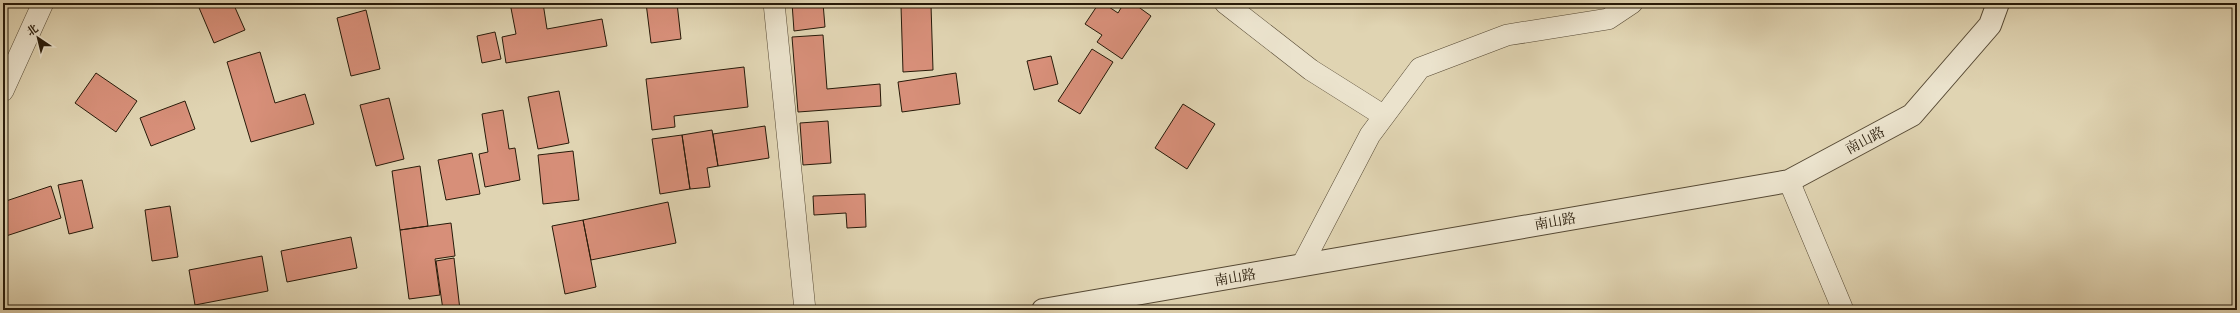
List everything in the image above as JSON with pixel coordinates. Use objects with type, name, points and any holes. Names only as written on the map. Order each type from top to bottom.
[{"type":"street","name":"南山路","points":[[1043,310],[1789,181],[1912,115],[1990,25],[1998,3]]},
{"type":"lane","points":[[3,91],[43,3]]},
{"type":"lane","points":[[774,3],[805,310]]},
{"type":"lane","points":[[1225,3],[1311,70],[1384,116]]},
{"type":"lane","points":[[1302,265],[1370,135],[1420,68],[1507,35],[1608,19],[1632,3]]},
{"type":"lane","points":[[1789,181],[1843,310]]},
{"type":"building","points":[[197,3],[233,3],[245,30],[214,43]]},
{"type":"building","points":[[510,3],[543,3],[547,29],[602,19],[607,46],[506,63],[502,37],[516,34]]},
{"type":"building","points":[[646,3],[677,3],[681,39],[651,43]]},
{"type":"building","points":[[792,3],[823,3],[825,27],[794,31]]},
{"type":"building","points":[[1099,3],[1103,3],[1118,13],[1124,3],[1133,3],[1151,16],[1122,59],[1097,42],[1102,35],[1085,24]]},
{"type":"building","points":[[931,5],[933,70],[903,72],[901,6]]},
{"type":"building","points":[[366,10],[380,69],[351,76],[337,18]]},
{"type":"building","points":[[495,32],[501,59],[482,63],[477,36]]},
{"type":"building","points":[[823,35],[827,89],[880,84],[881,106],[798,112],[792,37]]},
{"type":"building","points":[[1092,49],[1113,62],[1080,114],[1058,101]]},
{"type":"building","points":[[260,52],[275,103],[305,94],[314,124],[251,142],[227,62]]},
{"type":"building","points":[[1051,56],[1058,84],[1034,90],[1027,61]]},
{"type":"building","points":[[744,67],[748,107],[674,116],[675,127],[652,130],[646,79]]},
{"type":"building","points":[[96,73],[137,101],[116,132],[75,103]]},
{"type":"building","points":[[956,73],[960,104],[902,112],[898,82]]},
{"type":"building","points":[[559,91],[569,143],[538,149],[528,97]]},
{"type":"building","points":[[389,98],[404,159],[376,166],[360,105]]},
{"type":"building","points":[[185,101],[195,129],[151,146],[140,118]]},
{"type":"building","points":[[1183,104],[1215,124],[1187,169],[1155,148]]},
{"type":"building","points":[[503,110],[509,149],[515,148],[520,180],[485,187],[479,154],[488,152],[482,114]]},
{"type":"building","points":[[828,121],[831,163],[803,165],[800,123]]},
{"type":"building","points":[[765,126],[769,158],[718,166],[713,134]]},
{"type":"building","points":[[712,130],[718,166],[707,168],[710,187],[690,189],[682,135]]},
{"type":"building","points":[[682,135],[690,189],[660,194],[652,139]]},
{"type":"building","points":[[573,151],[579,200],[543,204],[538,155]]},
{"type":"building","points":[[472,153],[480,194],[446,200],[438,160]]},
{"type":"building","points":[[420,166],[428,226],[400,230],[392,171]]},
{"type":"building","points":[[82,180],[93,228],[69,234],[58,185]]},
{"type":"building","points":[[51,186],[61,218],[3,237],[3,202]]},
{"type":"building","points":[[865,194],[866,227],[847,228],[846,213],[814,215],[813,196]]},
{"type":"building","points":[[668,202],[676,243],[591,260],[583,220]]},
{"type":"building","points":[[170,206],[178,257],[152,261],[145,210]]},
{"type":"building","points":[[583,220],[596,287],[565,294],[552,226]]},
{"type":"building","points":[[451,223],[455,256],[435,259],[440,295],[409,299],[400,230]]},
{"type":"building","points":[[351,237],[357,268],[287,282],[281,251]]},
{"type":"building","points":[[262,256],[268,291],[195,305],[189,270]]},
{"type":"building","points":[[454,258],[460,310],[443,310],[436,261]]},
{"type":"building","points":[[1345,309],[1393,310],[1345,310]]}]
